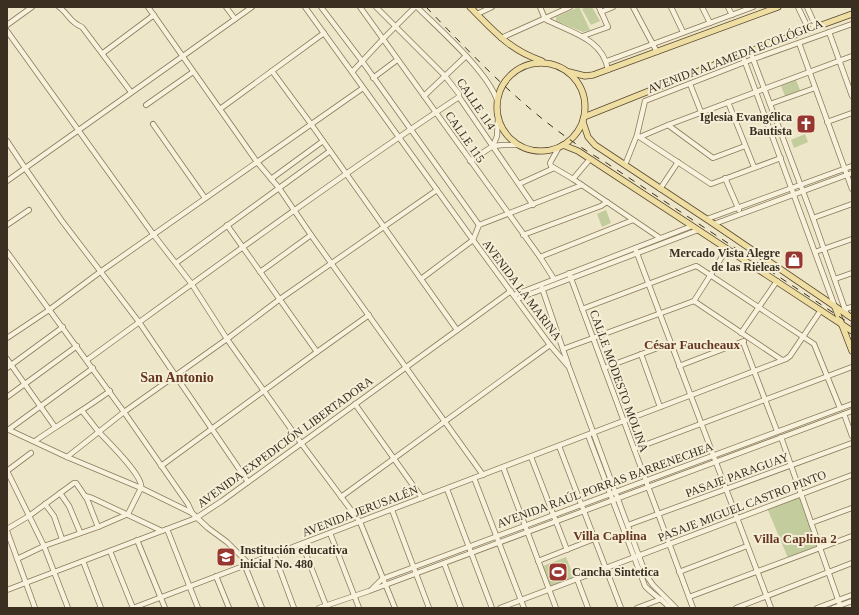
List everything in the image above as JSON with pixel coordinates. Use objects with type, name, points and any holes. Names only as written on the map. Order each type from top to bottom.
[{"type":"main road","points":[[470,7],[500,38],[519,52],[548,64],[558,66],[567,71],[585,76],[608,70],[778,7]]},
{"type":"main road","name":"AVENIDA ALAMEDA ECOLÓGICA","points":[[583,119],[742,54],[852,14]]},
{"type":"main road","points":[[548,64],[533,64],[514,72],[503,85],[498,100],[498,118],[507,136],[519,145],[528,149],[539,151],[549,150],[561,146],[575,135],[583,119],[585,101],[578,82],[567,71]]},
{"type":"main road","points":[[583,119],[588,137],[592,143],[707,219],[835,307],[848,314],[852,330]]},
{"type":"main road","points":[[561,146],[578,151],[852,330]]},
{"type":"main road","points":[[835,307],[851,343],[852,352]]},
{"type":"street","points":[[7,25],[32,7]]},
{"type":"street","points":[[59,7],[63,9],[73,23],[82,27],[132,92]]},
{"type":"street","points":[[148,7],[257,162],[279,188],[310,235],[483,475]]},
{"type":"street","points":[[226,7],[236,19]]},
{"type":"street","points":[[7,181],[252,7]]},
{"type":"street","name":"AVENIDA LA MARINA","points":[[321,7],[362,61],[372,78],[479,226]]},
{"type":"street","name":"CALLE 115","points":[[360,7],[540,257],[554,279]]},
{"type":"street","name":"CALLE 114","points":[[376,7],[445,76],[459,94],[459,98],[533,205]]},
{"type":"street","points":[[353,72],[383,39],[416,7],[466,56],[490,84],[498,100]]},
{"type":"street","points":[[477,14],[492,7]]},
{"type":"street","points":[[540,7],[545,19],[583,36],[602,54],[607,61],[608,70]]},
{"type":"street","points":[[500,38],[570,7]]},
{"type":"street","points":[[583,36],[608,27],[600,9],[613,7]]},
{"type":"street","points":[[633,7],[656,52]]},
{"type":"street","points":[[671,7],[683,32]]},
{"type":"street","points":[[702,7],[710,23]]},
{"type":"street","points":[[728,7],[732,15]]},
{"type":"street","points":[[607,61],[652,43],[753,7]]},
{"type":"street","points":[[798,7],[809,30]]},
{"type":"street","points":[[807,7],[816,27]]},
{"type":"street","name":"AVENIDA LA MARINA","points":[[308,8],[324,33],[473,240],[550,345],[569,367],[646,575],[670,608]]},
{"type":"street","points":[[103,53],[154,15]]},
{"type":"street","name":"AVENIDA ALAMEDA ECOLÓGICA","points":[[625,165],[638,136],[645,101],[745,62],[852,24]]},
{"type":"street","points":[[7,31],[153,234],[191,283],[227,339],[265,390],[301,443],[360,522],[395,608]]},
{"type":"street","points":[[829,32],[852,96]]},
{"type":"street","points":[[220,109],[324,33]]},
{"type":"street","points":[[798,43],[852,189]]},
{"type":"street","points":[[750,51],[848,314]]},
{"type":"street","points":[[742,54],[835,307]]},
{"type":"street","points":[[424,96],[466,56]]},
{"type":"street","points":[[638,136],[852,56]]},
{"type":"street","points":[[372,78],[397,60]]},
{"type":"street","points":[[272,71],[457,330]]},
{"type":"street","points":[[146,105],[193,72]]},
{"type":"street","points":[[690,84],[701,112]]},
{"type":"street","points":[[7,338],[49,310],[153,234],[364,88]]},
{"type":"street","points":[[770,104],[815,88]]},
{"type":"street","points":[[641,94],[645,101]]},
{"type":"street","points":[[87,360],[191,283],[410,130],[459,98]]},
{"type":"street","points":[[728,102],[754,167]]},
{"type":"street","points":[[828,122],[852,113]]},
{"type":"street","points":[[493,146],[498,133],[498,118]]},
{"type":"street","points":[[153,124],[205,198]]},
{"type":"street","points":[[668,125],[713,158],[745,146]]},
{"type":"street","points":[[638,136],[711,184],[781,158]]},
{"type":"street","points":[[7,141],[100,272],[139,322],[248,482]]},
{"type":"street","points":[[271,179],[323,141]]},
{"type":"street","points":[[470,161],[493,146],[519,145]]},
{"type":"street","points":[[561,146],[550,163],[551,166],[582,185],[660,238]]},
{"type":"street","points":[[176,263],[330,151]]},
{"type":"street","points":[[573,180],[590,159]]},
{"type":"street","points":[[660,189],[678,162]]},
{"type":"street","points":[[707,219],[852,166]]},
{"type":"street","points":[[519,184],[554,168]]},
{"type":"street","points":[[714,224],[852,173]]},
{"type":"street","points":[[726,178],[740,214]]},
{"type":"street","points":[[421,279],[473,240],[479,226],[582,185]]},
{"type":"street","points":[[67,456],[124,412],[176,376],[280,299],[437,190]]},
{"type":"street","points":[[523,235],[601,206],[607,202]]},
{"type":"street","points":[[813,218],[852,204]]},
{"type":"street","points":[[7,225],[29,210]]},
{"type":"street","points":[[540,257],[633,220]]},
{"type":"street","points":[[227,225],[317,352]]},
{"type":"street","name":"AVENIDA EXPEDICIÓN LIBERTADORA","points":[[7,590],[196,518],[457,330],[512,293],[554,279],[692,226]]},
{"type":"street","points":[[517,299],[698,230]]},
{"type":"street","points":[[260,272],[310,235]]},
{"type":"street","points":[[815,252],[852,238]]},
{"type":"street","points":[[635,248],[771,608]]},
{"type":"street","points":[[563,349],[694,301],[728,249]]},
{"type":"street","points":[[7,252],[9,258],[93,368],[188,504],[196,518],[227,542],[247,565],[262,608]]},
{"type":"street","points":[[582,309],[696,266],[816,346],[840,408]]},
{"type":"street","name":"CALLE MODESTO MOLINA","points":[[569,273],[693,608]]},
{"type":"street","points":[[835,279],[852,273]]},
{"type":"street","points":[[741,333],[777,281]]},
{"type":"street","points":[[540,284],[569,367]]},
{"type":"street","points":[[694,301],[782,360],[790,356],[821,310]]},
{"type":"street","points":[[848,314],[852,307]]},
{"type":"street","points":[[161,466],[369,315]]},
{"type":"street","points":[[9,366],[63,327]]},
{"type":"street","points":[[680,366],[743,342],[747,337]]},
{"type":"street","points":[[743,342],[777,431]]},
{"type":"street","points":[[604,368],[671,343]]},
{"type":"street","points":[[341,497],[550,345]]},
{"type":"street","points":[[7,397],[77,346]]},
{"type":"street","points":[[641,354],[660,407]]},
{"type":"street","points":[[7,359],[9,366],[25,384],[55,427]]},
{"type":"street","name":"AVENIDA JERUSALÉN","points":[[133,608],[782,360]]},
{"type":"street","points":[[634,449],[852,367]]},
{"type":"street","points":[[8,429],[93,368]]},
{"type":"street","points":[[35,441],[110,392]]},
{"type":"street","points":[[355,404],[422,498]]},
{"type":"street","name":"AVENIDA RAÚL PORRAS BARRENECHEA","points":[[369,592],[382,579],[852,404]]},
{"type":"street","points":[[17,559],[44,546],[80,532],[98,527],[128,514],[141,488],[141,484],[127,462],[82,411]]},
{"type":"street","name":"AVENIDA RAÚL PORRAS BARRENECHEA","points":[[319,608],[369,592],[499,542],[852,411]]},
{"type":"street","points":[[844,414],[852,436]]},
{"type":"street","points":[[8,429],[192,512]]},
{"type":"street","name":"AVENIDA LA MARINA","points":[[588,435],[645,586],[656,597],[664,598],[676,608]]},
{"type":"street","points":[[781,438],[839,603]]},
{"type":"street","name":"PASAJE PARAGUAY","points":[[628,525],[852,443]]},
{"type":"street","points":[[559,446],[620,608]]},
{"type":"street","points":[[31,453],[7,471],[44,546],[68,608]]},
{"type":"street","points":[[531,457],[567,550]]},
{"type":"street","points":[[503,467],[556,608]]},
{"type":"street","name":"PASAJE MIGUEL CASTRO PINTO","points":[[500,608],[852,475]]},
{"type":"street","points":[[474,478],[524,608]]},
{"type":"street","points":[[35,608],[7,530],[75,483],[85,496],[98,527]]},
{"type":"street","points":[[447,488],[492,608]]},
{"type":"street","points":[[60,493],[69,506],[80,532]]},
{"type":"street","points":[[85,496],[164,530],[190,586],[198,608]]},
{"type":"street","points":[[45,504],[54,516],[62,539]]},
{"type":"street","points":[[811,523],[852,508]]},
{"type":"street","points":[[392,510],[429,608]]},
{"type":"street","points":[[330,533],[359,608]]},
{"type":"street","points":[[689,597],[852,536]]},
{"type":"street","points":[[538,561],[594,539]]},
{"type":"street","points":[[137,540],[165,608]]},
{"type":"street","points":[[302,544],[326,607]]},
{"type":"street","points":[[679,572],[747,546]]},
{"type":"street","points":[[110,551],[133,608]]},
{"type":"street","points":[[274,554],[294,608]]},
{"type":"street","points":[[82,561],[101,608]]},
{"type":"street","points":[[444,563],[461,608]]},
{"type":"street","points":[[736,608],[852,563]]},
{"type":"street","points":[[216,576],[229,608]]},
{"type":"street","points":[[577,579],[588,608]]},
{"type":"street","points":[[833,608],[852,595]]},
{"type":"street","points":[[637,608],[664,598]]},
{"type":"street","points":[[817,608],[852,601]]},
{"type":"green space","points":[[579,7],[590,30],[583,32],[556,21],[556,17]]},
{"type":"green space","points":[[592,7],[600,21],[591,25],[582,9]]},
{"type":"green space","points":[[796,80],[800,90],[785,96],[781,86]]},
{"type":"green space","points":[[805,134],[808,142],[794,148],[791,140]]},
{"type":"green space","points":[[606,210],[611,223],[602,227],[597,214]]},
{"type":"green space","points":[[799,496],[818,546],[788,558],[767,508]]},
{"type":"green space","name":"Cancha Sintetica","points":[[566,557],[574,577],[550,587],[543,566]]},
{"type":"railway","points":[[426,7],[488,71],[555,129],[852,325]]},
{"type":"place","name":"Iglesia Evangélica Bautista","points":[[806,124]]},
{"type":"place","name":"Mercado Vista Alegre de las Rieleas","points":[[794,260]]},
{"type":"place","name":"Institución educativa inicial No. 480","points":[[226,557]]},
{"type":"place","name":"Cancha Sintetica","points":[[558,572]]},
{"type":"district","name":"César Faucheaux","points":[[692,344]]},
{"type":"district","name":"San Antonio","points":[[177,377]]},
{"type":"district","name":"Villa Caplina","points":[[610,535]]},
{"type":"district","name":"Villa Caplina 2","points":[[795,538]]}]
